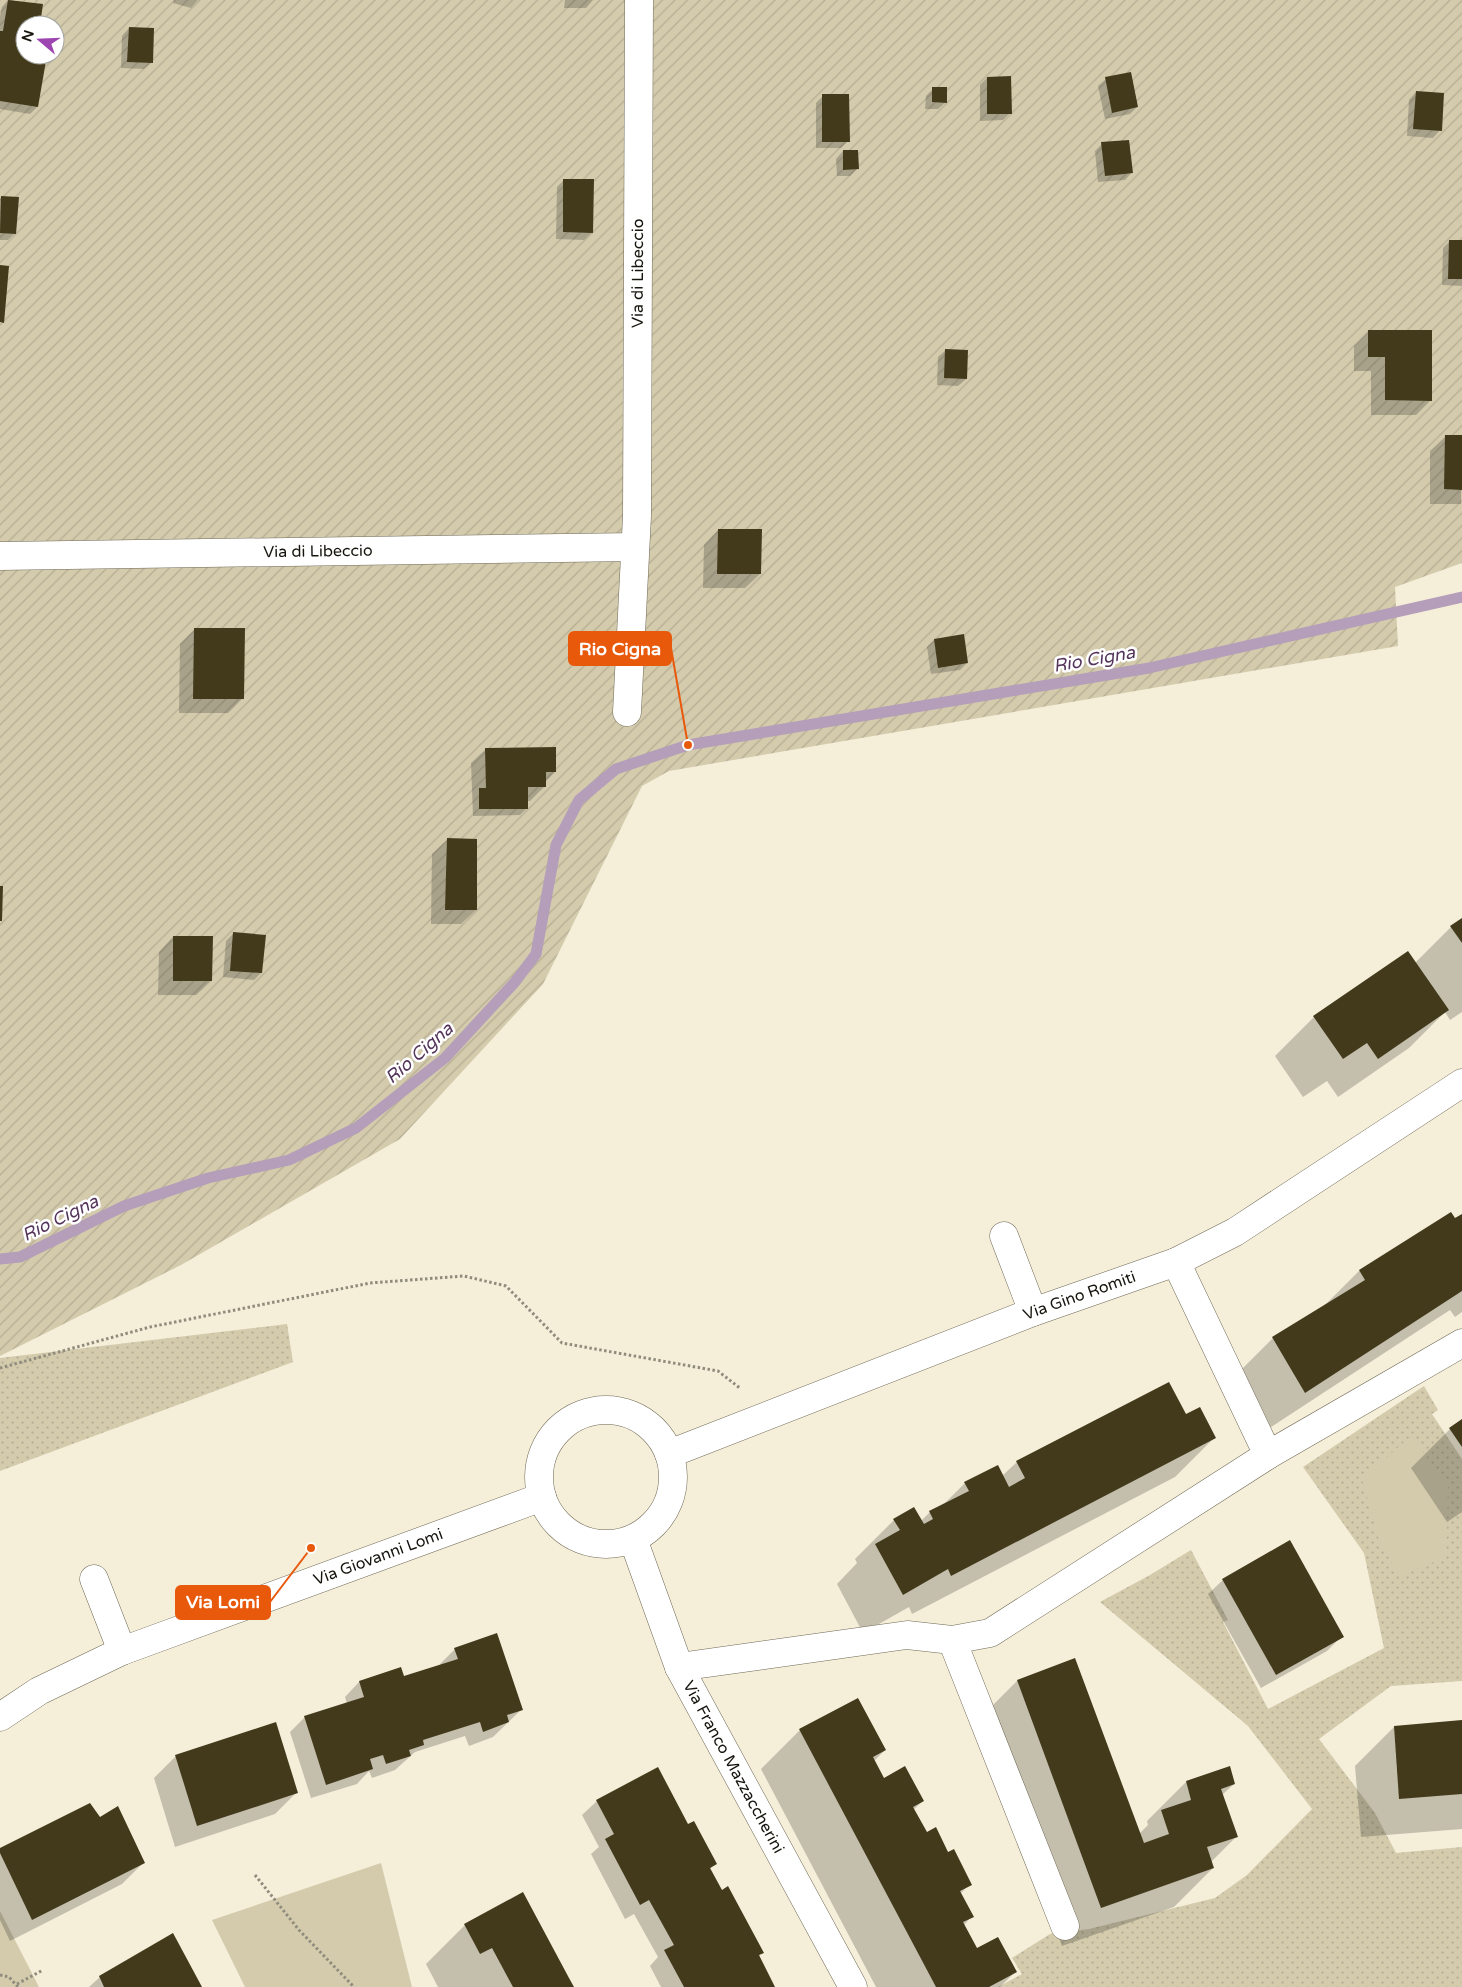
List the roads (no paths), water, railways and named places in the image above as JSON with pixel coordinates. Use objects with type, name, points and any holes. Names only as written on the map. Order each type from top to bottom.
[{"type":"street","name":"Via di Libeccio","points":[[627,712],[637,516],[639,0]]},
{"type":"street","name":"Via di Libeccio","points":[[0,556],[636,547]]},
{"type":"street","name":"Via Gino Romiti","points":[[669,1454],[1033,1312],[1176,1262],[1234,1232],[1462,1083]]},
{"type":"street","points":[[1004,1236],[1033,1312]]},
{"type":"street","points":[[1176,1262],[1268,1455]]},
{"type":"street","points":[[679,1667],[757,1658],[907,1635],[952,1640],[990,1633],[1268,1455],[1462,1343]]},
{"type":"street","points":[[617,1411],[639,1418],[657,1434],[669,1454],[673,1479],[668,1504],[654,1524],[633,1539],[613,1545],[592,1543],[572,1536],[556,1522],[547,1509],[542,1497],[539,1481],[542,1457],[553,1436],[571,1420],[593,1412],[617,1411]]},
{"type":"street","name":"Via Giovanni Lomi","points":[[0,1717],[39,1691],[122,1652],[542,1497]]},
{"type":"street","name":"Via Franco Mazzaccherini","points":[[633,1539],[679,1667],[853,1987]]},
{"type":"street","points":[[94,1579],[122,1652]]},
{"type":"street","points":[[952,1640],[1065,1926]]},
{"type":"waterway","name":"Rio Cigna","points":[[0,1259],[20,1257],[124,1206],[208,1178],[289,1160],[356,1128],[445,1058],[515,982],[536,954],[556,845],[579,800],[616,769],[688,745],[1149,668],[1462,597]]},
{"type":"place","name":"Rio Cigna","points":[[688,745]]},
{"type":"place","name":"Via Lomi","points":[[311,1548]]}]
